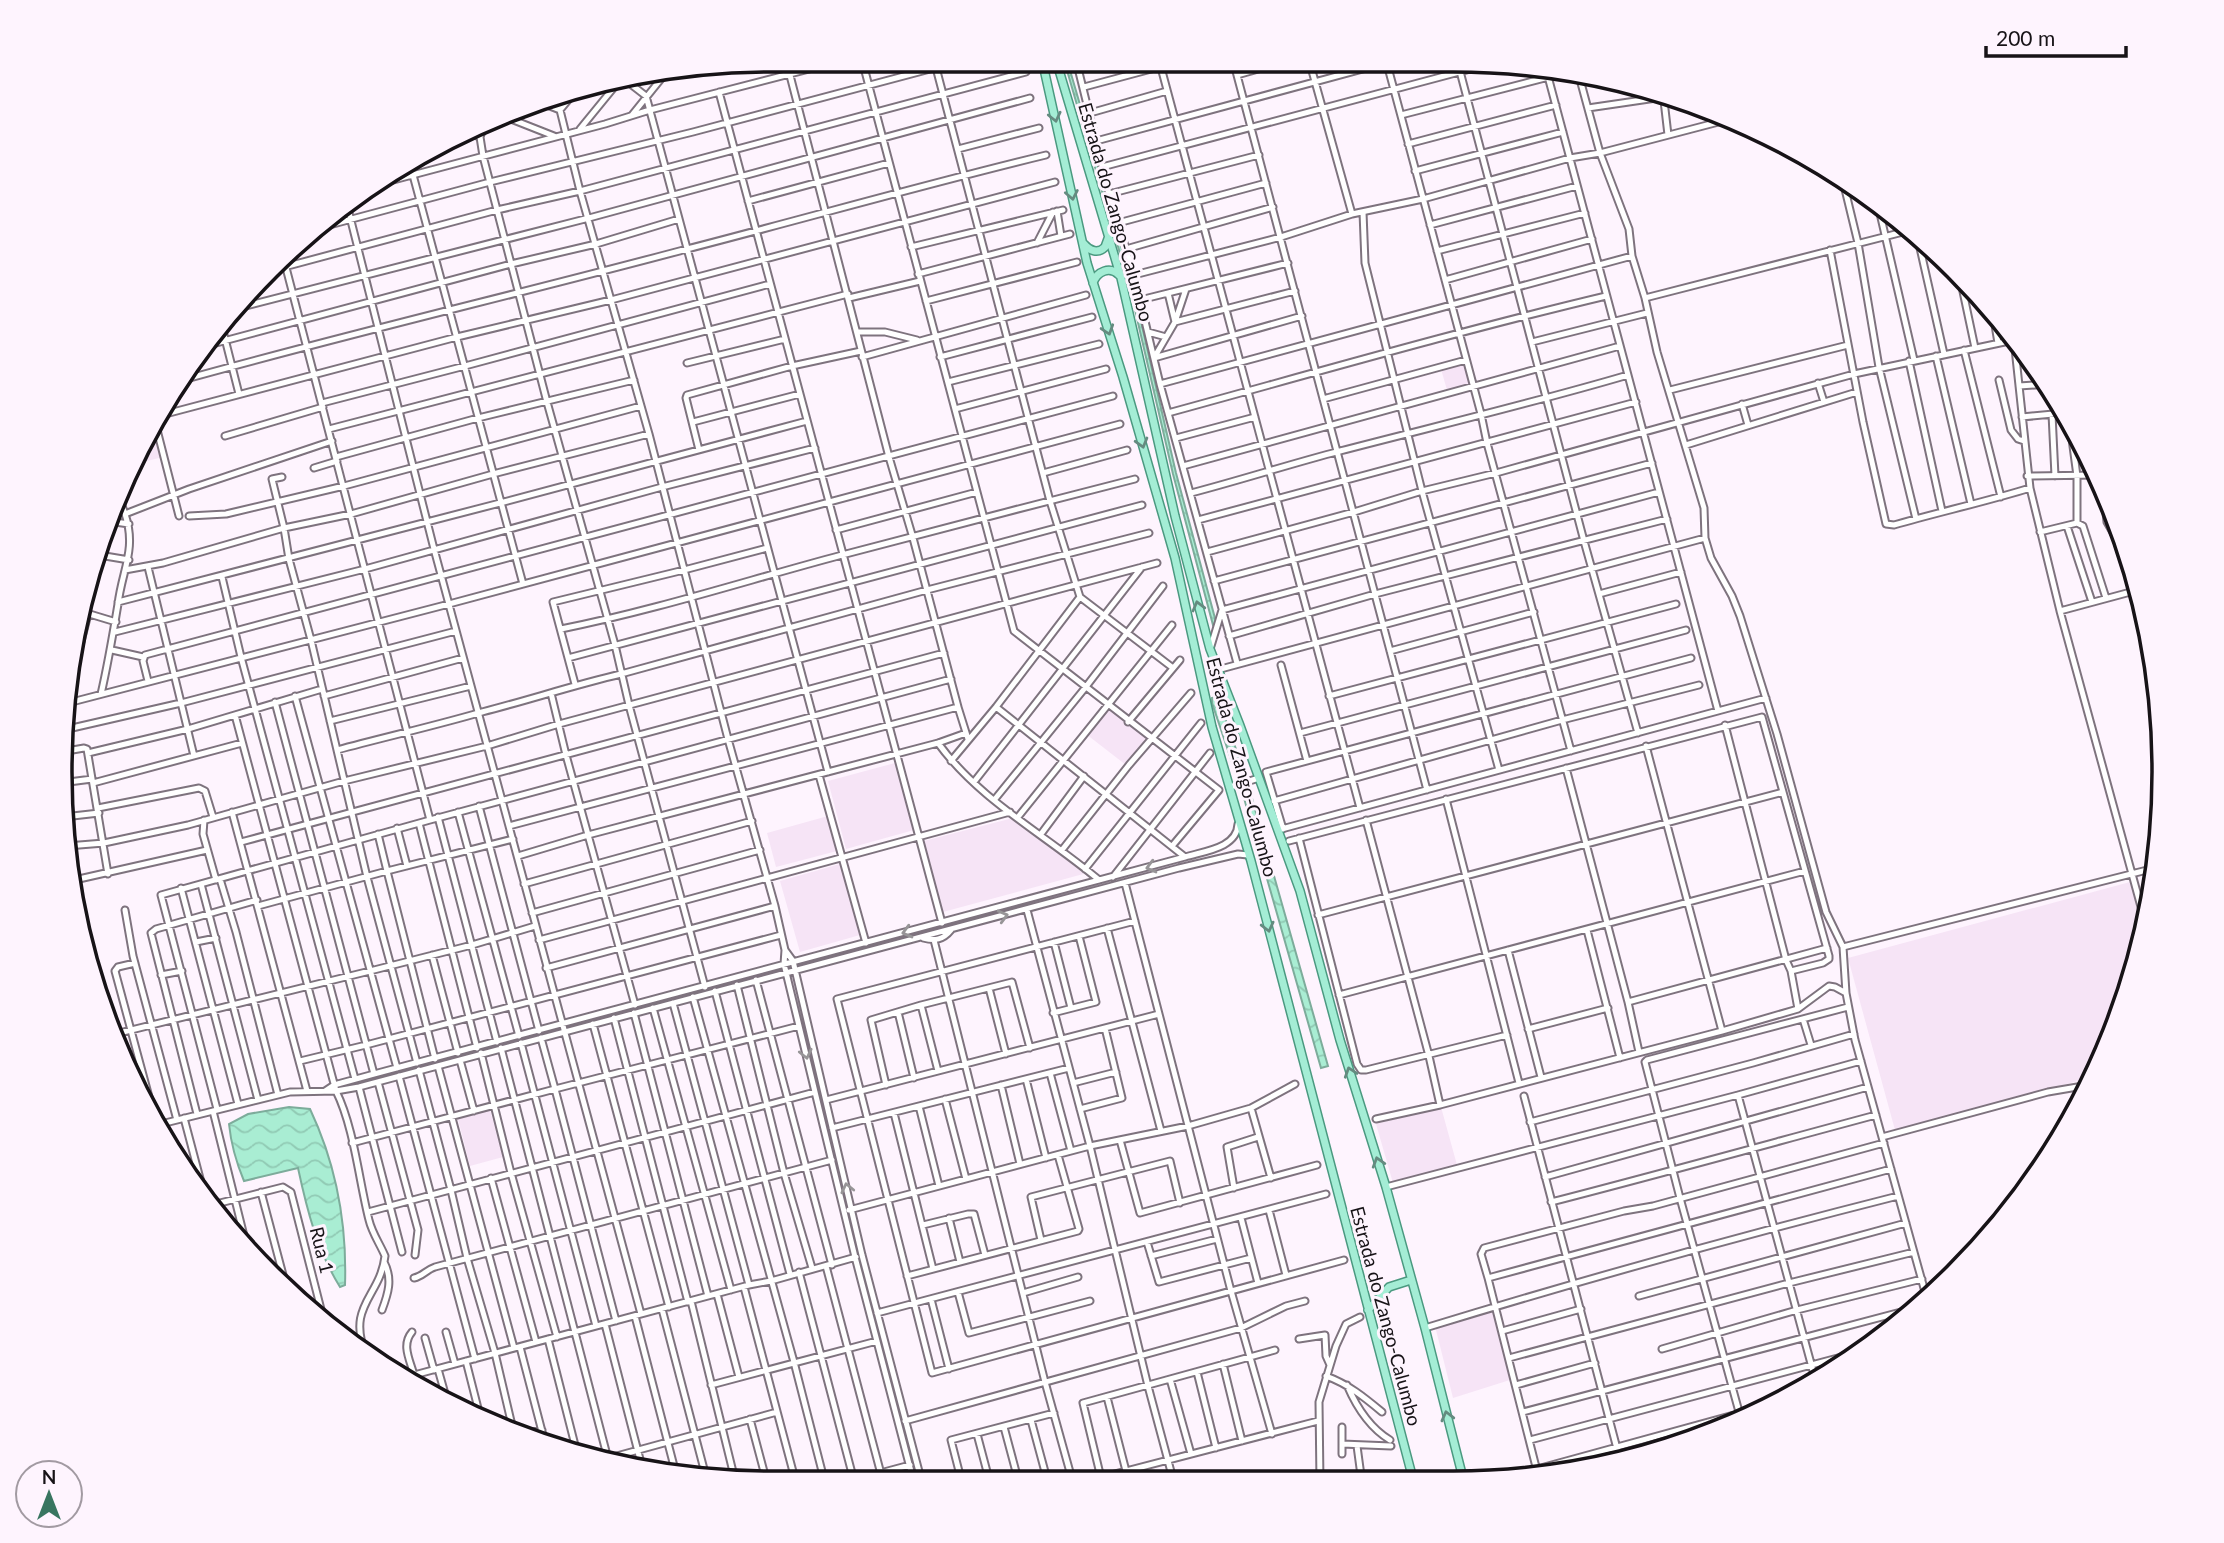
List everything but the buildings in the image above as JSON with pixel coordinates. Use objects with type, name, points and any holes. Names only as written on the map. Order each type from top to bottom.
[{"type":"main road","name":"Estrada do Zango-Calumbo","points":[[1045,72],[1093,283],[1172,550],[1209,718],[1251,861],[1411,1471]]},
{"type":"main road","name":"Estrada do Zango-Calumbo","points":[[1060,72],[1121,278],[1175,516],[1210,649],[1280,830],[1300,891],[1340,1040],[1386,1187],[1461,1471]]},
{"type":"main road","points":[[1082,240],[1091,250],[1099,251],[1105,247],[1109,234]]},
{"type":"main road","points":[[1093,283],[1096,275],[1109,270],[1116,272],[1121,278]]},
{"type":"main road","points":[[1367,1310],[1389,1287],[1411,1280]]},
{"type":"street","points":[[403,177],[797,72]]},
{"type":"street","points":[[865,72],[1014,631],[1219,790],[1172,845]]},
{"type":"street","points":[[338,223],[917,72]]},
{"type":"street","points":[[937,72],[1050,500],[1080,597],[1173,668]]},
{"type":"street","points":[[293,261],[580,191],[1026,72]]},
{"type":"street","points":[[1080,72],[1109,194],[1134,275],[1160,384],[1237,663]]},
{"type":"street","points":[[1084,87],[1132,72]]},
{"type":"street","points":[[1162,72],[1360,808]]},
{"type":"street","points":[[1236,72],[1427,790]]},
{"type":"street","points":[[1237,75],[1248,72]]},
{"type":"street","points":[[1312,72],[1352,214]]},
{"type":"street","points":[[1096,141],[1350,72]]},
{"type":"street","points":[[1389,72],[1571,751]]},
{"type":"street","points":[[1102,167],[1461,73],[1584,541],[1638,733]]},
{"type":"street","points":[[789,74],[828,213],[889,457],[967,736]]},
{"type":"street","points":[[1401,116],[1542,78]]},
{"type":"street","points":[[1549,79],[1718,711]]},
{"type":"street","points":[[632,115],[659,81]]},
{"type":"street","points":[[1582,84],[1600,153],[1629,229],[1632,256],[1647,313],[1704,508],[1705,538],[1732,596],[1766,698],[1826,912],[1843,947],[1846,993],[1854,1034],[1924,1288]]},
{"type":"street","points":[[632,86],[646,96],[828,772]]},
{"type":"street","points":[[579,131],[612,91]]},
{"type":"street","points":[[1090,113],[1167,91]]},
{"type":"street","points":[[719,92],[942,923]]},
{"type":"street","points":[[250,305],[812,159],[1030,98]]},
{"type":"street","points":[[1588,108],[1641,98]]},
{"type":"street","points":[[560,110],[565,103]]},
{"type":"street","points":[[559,105],[580,191],[627,353],[768,879],[782,934],[784,964],[855,1257],[916,1471]]},
{"type":"street","points":[[1408,144],[1556,105]]},
{"type":"street","points":[[1664,105],[1668,135]]},
{"type":"street","points":[[553,107],[560,110]]},
{"type":"street","points":[[515,121],[556,137]]},
{"type":"street","points":[[1134,275],[1281,237],[1352,214],[1423,199],[1570,158],[1600,153],[1715,123]]},
{"type":"street","points":[[958,149],[1039,128]]},
{"type":"street","points":[[1415,171],[1563,132]]},
{"type":"street","points":[[480,137],[554,430],[615,645],[705,987]]},
{"type":"street","points":[[194,377],[1046,155]]},
{"type":"street","points":[[1109,194],[1259,155]]},
{"type":"street","points":[[748,201],[889,163]]},
{"type":"street","points":[[413,171],[411,175],[443,282],[523,584]]},
{"type":"street","points":[[171,412],[457,337],[611,300],[1055,182]]},
{"type":"street","points":[[1118,223],[1266,183]]},
{"type":"street","points":[[1430,225],[1577,186]]},
{"type":"street","points":[[1846,194],[1858,243],[1879,367],[1916,519]]},
{"type":"street","points":[[1126,249],[1273,207]]},
{"type":"street","points":[[911,247],[1057,211]]},
{"type":"street","points":[[1057,211],[1061,236]]},
{"type":"street","points":[[1037,243],[1057,211]]},
{"type":"street","points":[[1363,212],[1365,263],[1380,325],[1445,578],[1499,771]]},
{"type":"street","points":[[1437,251],[1585,213]]},
{"type":"street","points":[[349,214],[477,714],[615,1217],[674,1464]]},
{"type":"street","points":[[219,342],[596,244],[679,219]]},
{"type":"street","points":[[1882,219],[1942,511]]},
{"type":"street","points":[[1645,298],[1899,233]]},
{"type":"street","points":[[329,429],[919,278],[986,256],[1070,234]]},
{"type":"street","points":[[1445,280],[1592,239]]},
{"type":"street","points":[[1830,250],[1886,524],[1894,525],[2030,488]]},
{"type":"street","points":[[1921,252],[1944,354]]},
{"type":"street","points":[[1160,384],[1632,256]]},
{"type":"street","points":[[926,301],[1077,262]]},
{"type":"street","points":[[1140,300],[1287,263]]},
{"type":"street","points":[[286,268],[430,820]]},
{"type":"street","points":[[225,436],[392,384],[769,284]]},
{"type":"street","points":[[1154,358],[1175,322],[1186,289]]},
{"type":"street","points":[[1175,322],[1295,291]]},
{"type":"street","points":[[1168,293],[1175,322]]},
{"type":"street","points":[[1964,294],[1975,348]]},
{"type":"street","points":[[699,450],[687,395],[792,366],[936,337],[1086,295]]},
{"type":"street","points":[[1168,413],[1525,315],[1606,296]]},
{"type":"street","points":[[1532,342],[1647,313]]},
{"type":"street","points":[[1154,358],[1302,316]]},
{"type":"street","points":[[940,357],[1092,317]]},
{"type":"street","points":[[1995,330],[1997,343]]},
{"type":"street","points":[[857,332],[885,332],[917,340]]},
{"type":"street","points":[[1148,332],[1166,337]]},
{"type":"street","points":[[225,335],[239,394]]},
{"type":"street","points":[[687,363],[785,339]]},
{"type":"street","points":[[1207,552],[1818,383],[1879,367],[2004,341]]},
{"type":"street","points":[[948,382],[1099,344]]},
{"type":"street","points":[[1670,390],[1848,345]]},
{"type":"street","points":[[1183,466],[1620,346]]},
{"type":"street","points":[[1964,350],[2001,498]]},
{"type":"street","points":[[1936,356],[1970,504]]},
{"type":"street","points":[[2016,358],[2028,476],[2040,533],[2140,901]]},
{"type":"street","points":[[1323,399],[1466,360]]},
{"type":"street","points":[[955,409],[1105,369]]},
{"type":"street","points":[[1191,493],[1628,375]]},
{"type":"street","points":[[314,468],[478,418],[634,380]]},
{"type":"street","points":[[1999,380],[2011,430],[2018,439],[2024,441]]},
{"type":"street","points":[[1818,383],[1824,401]]},
{"type":"street","points":[[2019,386],[2035,385]]},
{"type":"street","points":[[1686,445],[1857,392]]},
{"type":"street","points":[[692,422],[800,394]]},
{"type":"street","points":[[112,650],[143,657],[168,648],[1113,396]]},
{"type":"street","points":[[1198,520],[1636,402]]},
{"type":"street","points":[[1742,404],[1748,425]]},
{"type":"street","points":[[189,516],[226,514],[344,486],[641,406]]},
{"type":"street","points":[[2022,417],[2052,414],[2055,477]]},
{"type":"street","points":[[1176,438],[1255,417]]},
{"type":"street","points":[[118,602],[807,421]]},
{"type":"street","points":[[76,702],[1120,424]]},
{"type":"street","points":[[159,434],[180,516]]},
{"type":"street","points":[[125,570],[148,567],[284,528],[351,514],[649,434]]},
{"type":"street","points":[[125,514],[189,489],[332,441]]},
{"type":"street","points":[[115,632],[365,569],[815,448]]},
{"type":"street","points":[[2073,449],[2077,476],[2077,523]]},
{"type":"street","points":[[1043,472],[1127,450]]},
{"type":"street","points":[[1214,581],[1652,463]]},
{"type":"street","points":[[2028,476],[2086,476]]},
{"type":"street","points":[[282,477],[272,480],[289,559],[318,667],[389,966],[417,1063]]},
{"type":"street","points":[[561,629],[607,620],[842,555],[1135,479]]},
{"type":"street","points":[[836,530],[977,492]]},
{"type":"street","points":[[1222,610],[1659,492]]},
{"type":"street","points":[[568,658],[1142,505]]},
{"type":"street","points":[[101,694],[112,650],[118,602],[129,560],[131,536],[123,509]]},
{"type":"street","points":[[1229,636],[1375,594],[1667,519]]},
{"type":"street","points":[[118,522],[129,524]]},
{"type":"street","points":[[2040,533],[2077,523],[2083,526],[2106,598]]},
{"type":"street","points":[[2067,526],[2092,602]]},
{"type":"street","points":[[337,750],[477,714],[575,684],[1149,533]]},
{"type":"street","points":[[1217,670],[1705,538]]},
{"type":"street","points":[[575,684],[553,602],[767,548]]},
{"type":"street","points":[[106,556],[129,560]]},
{"type":"street","points":[[76,845],[104,843],[188,825],[279,798],[487,746],[559,724],[1157,563]]},
{"type":"street","points":[[974,782],[1143,566]]},
{"type":"street","points":[[148,567],[194,756]]},
{"type":"street","points":[[1599,594],[1681,572]]},
{"type":"street","points":[[222,576],[241,657],[355,1079]]},
{"type":"street","points":[[995,799],[1163,586]]},
{"type":"street","points":[[2060,611],[2128,592]]},
{"type":"street","points":[[951,761],[967,736],[996,706],[1080,597]]},
{"type":"street","points":[[1329,696],[1676,604]]},
{"type":"street","points":[[1210,649],[1222,610]]},
{"type":"street","points":[[1390,650],[1534,612]]},
{"type":"street","points":[[90,614],[116,622]]},
{"type":"street","points":[[1018,817],[1172,625]]},
{"type":"street","points":[[1300,733],[1686,630]]},
{"type":"street","points":[[73,728],[181,704],[456,631]]},
{"type":"street","points":[[241,842],[944,653]]},
{"type":"street","points":[[143,657],[148,681]]},
{"type":"street","points":[[88,753],[188,729],[295,696],[323,693],[463,658]]},
{"type":"street","points":[[1691,658],[1266,772],[1280,830],[1766,698]]},
{"type":"street","points":[[1128,722],[1180,660]]},
{"type":"street","points":[[1281,665],[1307,761]]},
{"type":"street","points":[[242,1229],[182,971],[161,895],[397,828],[951,679]]},
{"type":"street","points":[[1274,801],[1419,759],[1699,685]]},
{"type":"street","points":[[330,721],[471,686]]},
{"type":"street","points":[[551,693],[635,1006]]},
{"type":"street","points":[[1062,850],[1151,738],[1191,693]]},
{"type":"street","points":[[295,696],[397,1068]]},
{"type":"street","points":[[275,702],[374,1074]]},
{"type":"street","points":[[996,706],[1185,857]]},
{"type":"street","points":[[509,825],[958,707]]},
{"type":"street","points":[[235,715],[335,1088],[341,1100],[368,1212],[375,1237],[384,1252],[384,1262],[359,1318],[363,1339]]},
{"type":"street","points":[[1289,841],[1646,746],[1763,718],[1829,959],[1791,971]]},
{"type":"street","points":[[1085,869],[1201,723]]},
{"type":"street","points":[[1725,726],[1791,971],[1798,1009]]},
{"type":"street","points":[[518,856],[588,835],[967,736]]},
{"type":"street","points":[[72,782],[93,781],[242,743]]},
{"type":"street","points":[[938,743],[951,761],[974,782],[1099,880]]},
{"type":"street","points":[[1646,746],[1722,1031]]},
{"type":"street","points":[[72,750],[85,748],[88,753],[108,874]]},
{"type":"street","points":[[1113,877],[1210,753]]},
{"type":"street","points":[[1566,768],[1639,1052]]},
{"type":"street","points":[[819,775],[866,943]]},
{"type":"street","points":[[1041,834],[1084,776]]},
{"type":"street","points":[[1230,787],[1259,778]]},
{"type":"street","points":[[73,815],[200,788],[205,791],[213,817]]},
{"type":"street","points":[[1318,915],[1783,792]]},
{"type":"street","points":[[1446,799],[1519,1083]]},
{"type":"street","points":[[479,806],[539,1031]]},
{"type":"street","points":[[166,1122],[278,1095],[324,1091],[355,1079],[417,1063],[459,1056],[520,1040],[541,1038],[635,1006],[793,961],[1185,857],[1223,845],[1233,839],[1238,828],[1236,810]]},
{"type":"street","points":[[232,811],[307,1091]]},
{"type":"street","points":[[458,812],[596,1326]]},
{"type":"street","points":[[539,940],[1010,812]]},
{"type":"street","points":[[438,817],[532,1167],[603,1450]]},
{"type":"street","points":[[204,820],[203,834],[207,850],[229,909],[278,1095]]},
{"type":"street","points":[[1366,820],[1440,1105]]},
{"type":"street","points":[[524,884],[752,821]]},
{"type":"street","points":[[419,822],[468,1017],[557,1337]]},
{"type":"street","points":[[188,825],[203,834]]},
{"type":"street","points":[[397,828],[407,866]]},
{"type":"street","points":[[378,834],[435,1059]]},
{"type":"street","points":[[1299,838],[1357,1064],[1361,1070],[1429,1056],[1507,1035]]},
{"type":"street","points":[[197,1114],[150,933],[169,925],[229,909],[306,894],[513,839]]},
{"type":"street","points":[[80,879],[207,850]]},
{"type":"street","points":[[532,913],[760,850]]},
{"type":"street","points":[[520,1040],[539,1031],[593,1024],[1238,854],[1248,856],[1251,861]]},
{"type":"street","points":[[1339,995],[1805,871]]},
{"type":"street","points":[[1843,947],[2145,871]]},
{"type":"street","points":[[1125,883],[1248,1357],[1272,1434]]},
{"type":"street","points":[[201,884],[258,1100]]},
{"type":"street","points":[[181,888],[238,1104]]},
{"type":"street","points":[[546,968],[775,906]]},
{"type":"street","points":[[1027,910],[1090,1146],[1171,1471]]},
{"type":"street","points":[[125,911],[135,963],[177,1120]]},
{"type":"street","points":[[1135,921],[837,999],[932,1373],[1344,1260]]},
{"type":"street","points":[[122,1032],[411,961],[535,926]]},
{"type":"street","points":[[1107,928],[1161,1131]]},
{"type":"street","points":[[920,937],[934,940],[943,938],[951,929]]},
{"type":"street","points":[[1587,930],[1620,1058]]},
{"type":"street","points":[[300,1061],[782,934]]},
{"type":"street","points":[[1053,1013],[1096,1002],[1079,936]]},
{"type":"street","points":[[196,942],[216,938]]},
{"type":"street","points":[[934,940],[1070,1471]]},
{"type":"street","points":[[1054,942],[1071,1008]]},
{"type":"street","points":[[1628,1002],[1827,948]]},
{"type":"street","points":[[785,950],[793,961],[862,1255],[905,1421],[913,1471]]},
{"type":"street","points":[[1508,950],[1541,1077]]},
{"type":"street","points":[[432,955],[474,1111]]},
{"type":"street","points":[[135,963],[118,967],[115,971],[145,1084]]},
{"type":"street","points":[[161,975],[182,971]]},
{"type":"street","points":[[755,980],[880,1471]]},
{"type":"street","points":[[886,1085],[870,1020],[948,998],[1011,982],[1030,1048]]},
{"type":"street","points":[[737,985],[784,1173],[812,1268]]},
{"type":"street","points":[[1376,1119],[1440,1105],[1798,1009],[1829,986],[1846,993]]},
{"type":"street","points":[[989,988],[1006,1054]]},
{"type":"street","points":[[715,991],[790,1274]]},
{"type":"street","points":[[693,997],[822,1471]]},
{"type":"street","points":[[673,1003],[706,1121],[793,1471]]},
{"type":"street","points":[[921,1005],[938,1071]]},
{"type":"street","points":[[1738,1410],[1645,1066],[1647,1060],[1848,1007]]},
{"type":"street","points":[[653,1008],[730,1290]]},
{"type":"street","points":[[1528,1030],[1608,1008]]},
{"type":"street","points":[[898,1012],[914,1078]]},
{"type":"street","points":[[634,1013],[708,1296]]},
{"type":"street","points":[[826,1100],[1159,1014]]},
{"type":"street","points":[[614,1018],[733,1470]]},
{"type":"street","points":[[1803,1018],[1811,1045]]},
{"type":"street","points":[[593,1024],[625,1142],[704,1468]]},
{"type":"street","points":[[352,1143],[799,1026]]},
{"type":"street","points":[[1080,1109],[1122,1098],[1105,1028]]},
{"type":"street","points":[[1530,1122],[1854,1034]]},
{"type":"street","points":[[541,1038],[617,1321]]},
{"type":"street","points":[[335,1088],[359,1087],[438,1066],[459,1056]]},
{"type":"street","points":[[1386,1187],[1861,1061]]},
{"type":"street","points":[[438,1066],[489,1253],[542,1430],[538,1431]]},
{"type":"street","points":[[832,1128],[1069,1068]]},
{"type":"street","points":[[419,1070],[513,1421]]},
{"type":"street","points":[[1073,1083],[1116,1072]]},
{"type":"street","points":[[1050,1073],[1071,1151]]},
{"type":"street","points":[[399,1076],[475,1359]]},
{"type":"street","points":[[1026,1079],[1046,1158]]},
{"type":"street","points":[[378,1082],[418,1230],[415,1255]]},
{"type":"street","points":[[844,1212],[1090,1146],[1188,1126],[1251,1108],[1296,1084]]},
{"type":"street","points":[[1001,1085],[1020,1164]]},
{"type":"street","points":[[359,1087],[402,1252]]},
{"type":"street","points":[[1545,1177],[1868,1087]]},
{"type":"street","points":[[1536,1466],[1481,1254],[1484,1248],[1680,1198],[2048,1092],[2077,1087]]},
{"type":"street","points":[[368,1212],[815,1092]]},
{"type":"street","points":[[1738,1095],[1813,1371]]},
{"type":"street","points":[[1524,1096],[1618,1451]]},
{"type":"street","points":[[946,1099],[966,1179]]},
{"type":"street","points":[[919,1106],[939,1186]]},
{"type":"street","points":[[1251,1108],[1270,1178]]},
{"type":"street","points":[[894,1113],[933,1269]]},
{"type":"street","points":[[1551,1202],[1876,1115]]},
{"type":"street","points":[[184,1118],[198,1172]]},
{"type":"street","points":[[1234,1188],[1227,1147],[1258,1138]]},
{"type":"street","points":[[1120,1140],[1140,1213],[1317,1165]]},
{"type":"street","points":[[907,1276],[1078,1230],[1058,1154]]},
{"type":"street","points":[[414,1278],[422,1277],[429,1269],[448,1263],[832,1160]]},
{"type":"street","points":[[1041,1240],[1030,1198],[1170,1161],[1180,1203]]},
{"type":"street","points":[[1488,1278],[1891,1169]]},
{"type":"street","points":[[492,1178],[536,1342]]},
{"type":"street","name":"Rua 1","points":[[261,1192],[283,1187],[291,1192],[320,1306]]},
{"type":"street","points":[[220,1202],[261,1192],[282,1271]]},
{"type":"street","points":[[877,1313],[1326,1194]]},
{"type":"street","points":[[1425,1328],[1774,1227],[1898,1196]]},
{"type":"street","points":[[1269,1210],[1286,1275]]},
{"type":"street","points":[[923,1225],[974,1214],[985,1255]]},
{"type":"street","points":[[949,1218],[960,1262]]},
{"type":"street","points":[[1241,1218],[1258,1283]]},
{"type":"street","points":[[1639,1296],[1906,1223]]},
{"type":"street","points":[[1151,1256],[1217,1239]]},
{"type":"street","points":[[1147,1242],[1159,1282],[1251,1258]]},
{"type":"street","points":[[1509,1358],[1914,1252]]},
{"type":"street","points":[[417,1375],[862,1255]]},
{"type":"street","points":[[382,1310],[390,1283],[384,1262]]},
{"type":"street","points":[[799,1272],[851,1471]]},
{"type":"street","points":[[1023,1293],[1078,1277]]},
{"type":"street","points":[[1662,1349],[1797,1310],[1922,1279]]},
{"type":"street","points":[[958,1292],[969,1333],[1090,1301]]},
{"type":"street","points":[[717,1294],[739,1377]]},
{"type":"street","points":[[931,1299],[949,1369]]},
{"type":"street","points":[[905,1421],[1241,1328],[1286,1306],[1305,1301]]},
{"type":"street","points":[[1502,1331],[1581,1309]]},
{"type":"street","points":[[1523,1412],[1894,1314]]},
{"type":"street","points":[[1320,1471],[1319,1402],[1346,1324],[1360,1317]]},
{"type":"street","points":[[605,1324],[640,1459]]},
{"type":"street","points":[[412,1332],[406,1344],[412,1372]]},
{"type":"street","points":[[446,1332],[455,1364]]},
{"type":"street","points":[[1299,1339],[1325,1335],[1326,1356],[1330,1365]]},
{"type":"street","points":[[425,1338],[443,1389]]},
{"type":"street","points":[[548,1339],[575,1443]]},
{"type":"street","points":[[711,1385],[877,1340]]},
{"type":"street","points":[[1099,1471],[1082,1403],[1275,1350]]},
{"type":"street","points":[[1530,1440],[1831,1359]]},
{"type":"street","points":[[466,1361],[477,1406]]},
{"type":"street","points":[[1516,1385],[1595,1363]]},
{"type":"street","points":[[1223,1364],[1242,1441]]},
{"type":"street","points":[[1197,1372],[1216,1448]]},
{"type":"street","points":[[1326,1376],[1347,1385],[1382,1412]]},
{"type":"street","points":[[1170,1379],[1191,1454]]},
{"type":"street","points":[[1342,1444],[1357,1446],[1390,1443],[1375,1429],[1354,1400],[1347,1385]]},
{"type":"street","points":[[1107,1397],[1126,1471],[1318,1421]]},
{"type":"street","points":[[623,1455],[777,1412]]},
{"type":"street","points":[[959,1471],[951,1440],[1054,1413]]},
{"type":"street","points":[[750,1419],[763,1471]]},
{"type":"street","points":[[1031,1420],[1045,1471]]},
{"type":"street","points":[[1004,1427],[1016,1471]]},
{"type":"street","points":[[1342,1427],[1342,1454]]},
{"type":"street","points":[[1579,1460],[1691,1429]]},
{"type":"street","points":[[977,1434],[987,1471]]},
{"type":"street","points":[[1357,1446],[1360,1471]]},
{"type":"street","points":[[891,1471],[913,1464]]},
{"type":"shaded area","points":[[1464,363],[1469,384],[1447,390],[1441,369]]},
{"type":"shaded area","points":[[158,436],[163,457],[144,462]]},
{"type":"shaded area","points":[[1107,708],[1147,739],[1126,765],[1086,734]]},
{"type":"shaded area","points":[[895,763],[914,830],[846,849],[828,781]]},
{"type":"shaded area","points":[[828,816],[837,851],[776,867],[767,833]]},
{"type":"shaded area","points":[[1013,818],[1087,873],[943,912],[924,841]]},
{"type":"shaded area","points":[[840,864],[860,935],[800,952],[780,881]]},
{"type":"shaded area","points":[[2130,882],[2138,912],[2115,996],[2080,1080],[1895,1130],[1848,958]]},
{"type":"shaded area","points":[[1441,1107],[1457,1165],[1393,1183],[1376,1124]]},
{"type":"shaded area","points":[[490,1110],[503,1157],[470,1166],[458,1119]]},
{"type":"shaded area","points":[[1494,1308],[1513,1379],[1453,1398],[1435,1326]]},
{"type":"water","points":[[1067,72],[1070,72],[1133,287],[1176,473],[1216,622],[1213,625],[1173,474],[1130,288]]},
{"type":"water","points":[[1215,697],[1219,701],[1251,795],[1328,1066],[1321,1068],[1244,798],[1241,779],[1235,771],[1212,703],[1212,698]]},
{"type":"water","points":[[289,1107],[310,1109],[327,1151],[342,1217],[345,1285],[340,1287],[325,1259],[314,1229],[298,1168],[244,1181],[234,1153],[229,1124],[248,1114]]}]
